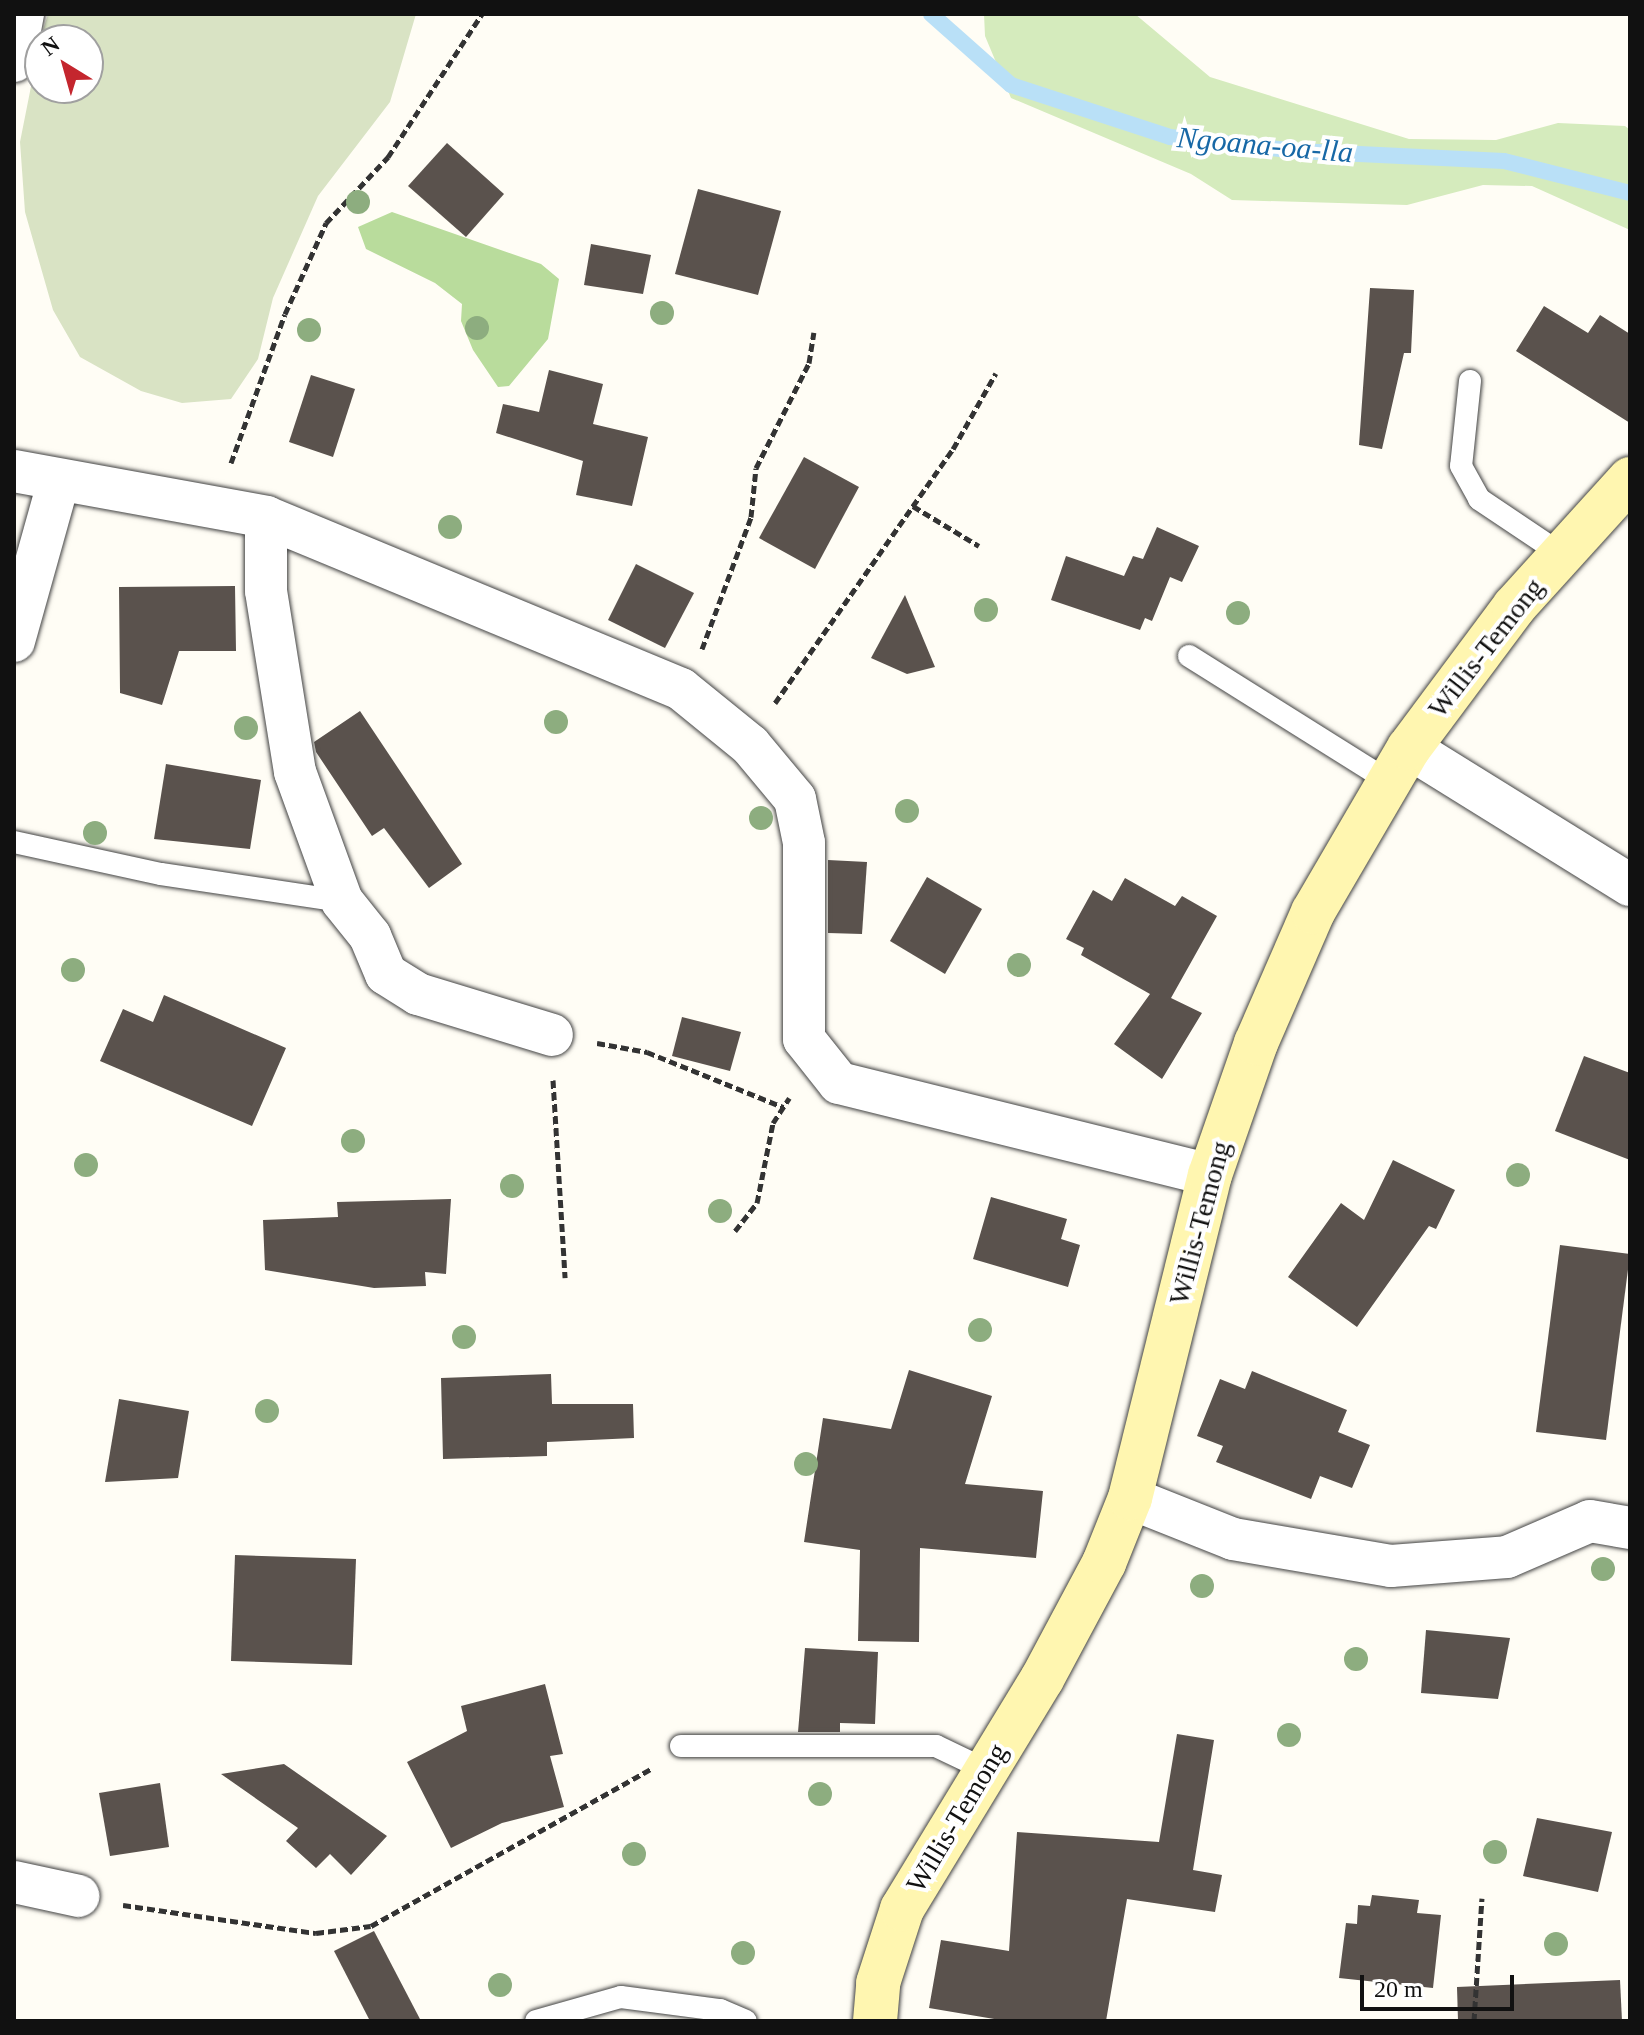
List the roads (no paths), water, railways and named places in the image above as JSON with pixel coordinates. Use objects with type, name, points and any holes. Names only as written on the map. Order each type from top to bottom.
[{"type":"main road","name":"Willis-Temong","points":[[875,2021],[878,1983],[902,1909],[984,1769],[1042,1679],[1104,1563],[1130,1498],[1210,1175],[1256,1043],[1313,912],[1400,765],[1561,554],[1630,479]]},
{"type":"street","points":[[14,61],[23,14]]},
{"type":"street","points":[[14,471],[58,483],[213,504],[266,517],[681,689],[750,745],[795,799],[804,843],[804,1039],[839,1083],[1210,1175]]},
{"type":"street","points":[[14,641],[58,483]]},
{"type":"street","points":[[266,517],[266,591],[295,772],[342,901],[370,936],[386,974],[418,994],[552,1035]]},
{"type":"street","points":[[1400,765],[1630,885]]},
{"type":"street","points":[[1130,1498],[1233,1539],[1391,1566],[1507,1557],[1590,1521],[1630,1528]]},
{"type":"street","points":[[14,1882],[79,1896]]},
{"type":"lane","points":[[1470,381],[1461,466],[1479,499],[1561,554]]},
{"type":"lane","points":[[1189,656],[1400,765]]},
{"type":"lane","points":[[14,842],[161,874],[342,901]]},
{"type":"lane","points":[[681,1746],[936,1746],[984,1769]]},
{"type":"lane","points":[[536,2021],[621,1997],[720,2010],[746,2021]]},
{"type":"waterway","name":"Ngoana-oa-lla","points":[[931,14],[1011,85],[1170,137],[1297,151],[1504,161],[1630,193]]}]
